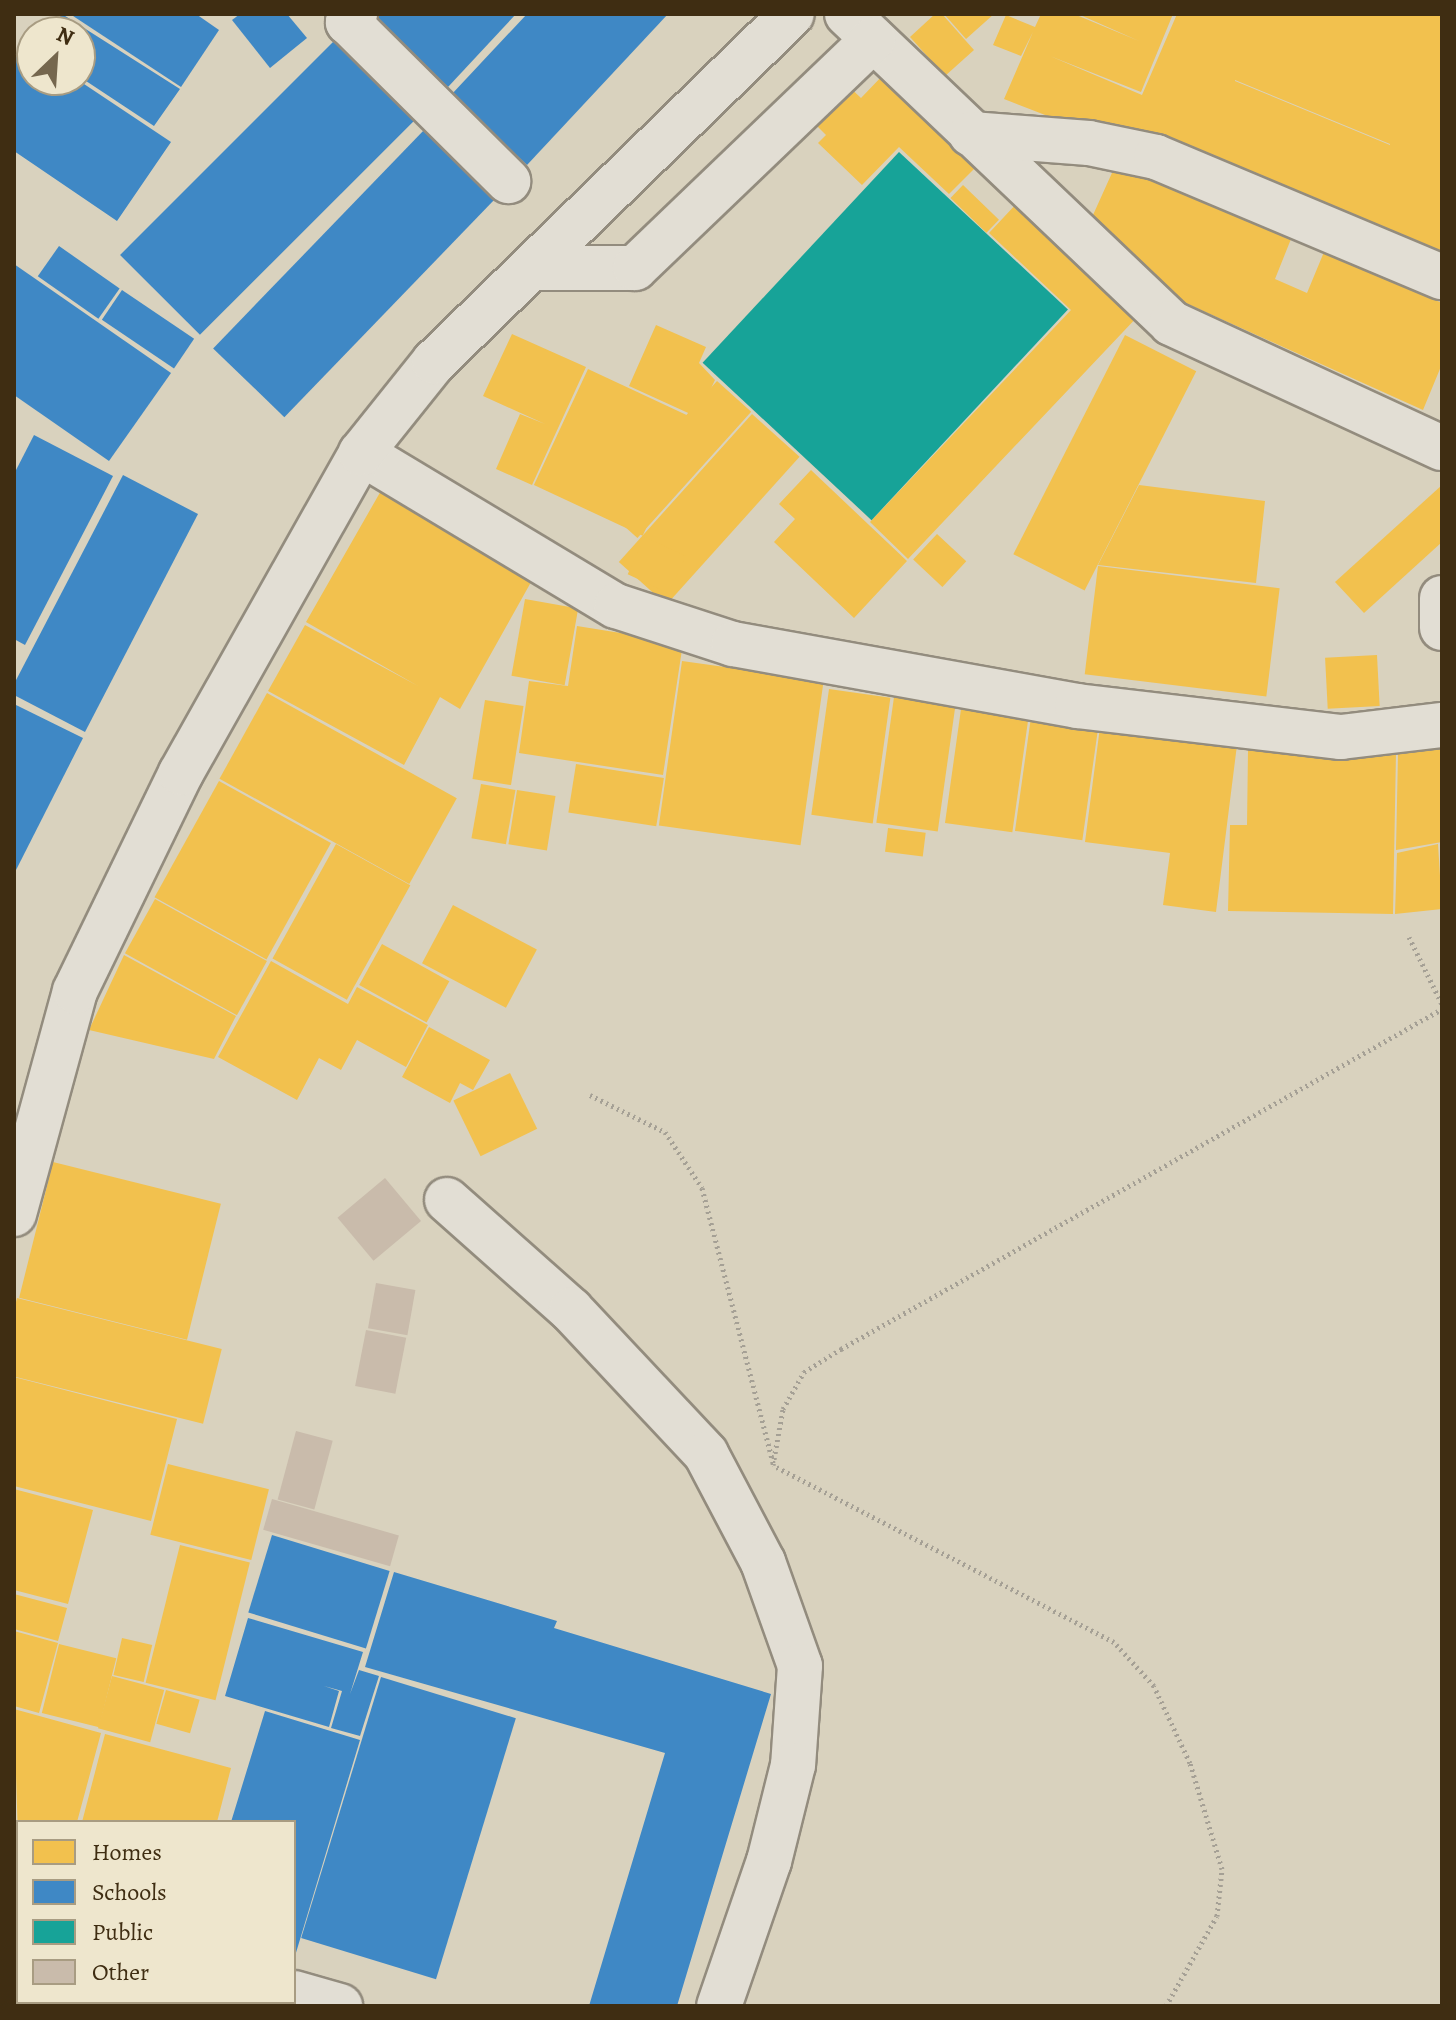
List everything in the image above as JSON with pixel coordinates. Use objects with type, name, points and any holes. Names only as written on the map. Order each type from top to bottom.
[{"type":"street","points":[[355,14],[348,22],[508,181]]},
{"type":"street","points":[[14,1214],[75,991],[181,773],[361,453],[434,362],[790,15]]},
{"type":"street","points":[[531,268],[635,268],[860,27],[1171,323],[1442,448]]},
{"type":"street","points":[[971,134],[1089,143],[1156,157],[1442,277]]},
{"type":"street","points":[[361,453],[616,606],[733,644],[1077,706],[1341,737],[1442,725]]},
{"type":"street","points":[[1442,598],[1442,628]]},
{"type":"street","points":[[447,1200],[571,1310],[706,1454],[763,1562],[800,1666],[793,1765],[769,1861],[719,2006]]},
{"type":"street","points":[[296,1994],[340,2006]]},
{"type":"path","points":[[773,1465],[783,1409],[804,1372],[1442,1007],[1409,937]]},
{"type":"path","points":[[590,1095],[665,1132],[702,1188],[777,1480]]},
{"type":"path","points":[[773,1465],[1114,1642],[1154,1686],[1190,1763],[1222,1869],[1217,1916],[1166,2006]]},
{"type":"building: Homes","points":[[935,14],[942,14],[974,50],[945,76],[910,37]]},
{"type":"building: Homes","points":[[944,14],[994,14],[966,39]]},
{"type":"building: Homes","points":[[1041,14],[1074,14],[1139,41],[1078,14],[1173,14],[1141,92],[1050,56],[1142,95],[1177,14],[1442,14],[1442,268],[1004,99],[1033,32],[1021,56],[993,45],[1006,15],[1035,27]],"holes":[[[1235,80],[1390,144],[1390,145]]]},
{"type":"building: Homes","points":[[885,73],[980,163],[949,194],[899,147],[862,185],[818,143],[826,135],[807,116],[842,80],[861,98]]},
{"type":"building: Homes","points":[[1116,164],[1291,239],[1275,279],[1307,293],[1324,252],[1442,303],[1442,364],[1423,410],[1139,282],[1093,215]]},
{"type":"building: Homes","points":[[963,185],[999,220],[986,233],[950,198]]},
{"type":"building: Homes","points":[[1019,201],[1140,314],[908,559],[870,522],[1071,310],[989,233]]},
{"type":"building: Homes","points":[[656,325],[706,347],[699,363],[715,380],[697,417],[629,386]]},
{"type":"building: Homes","points":[[512,334],[586,367],[532,485],[496,469],[520,414],[545,424],[483,396]]},
{"type":"building: Homes","points":[[1125,335],[1196,371],[1085,591],[1013,554]]},
{"type":"building: Homes","points":[[588,369],[697,420],[643,536],[534,485]]},
{"type":"building: Homes","points":[[717,381],[751,412],[637,538],[603,507]]},
{"type":"building: Homes","points":[[752,414],[800,457],[666,605],[619,562]]},
{"type":"building: Homes","points":[[811,470],[907,561],[854,618],[774,542],[795,519],[779,504]]},
{"type":"building: Homes","points":[[1139,485],[1265,501],[1256,583],[1098,565]]},
{"type":"building: Homes","points":[[1442,485],[1442,542],[1364,613],[1335,582]]},
{"type":"building: Homes","points":[[382,489],[535,575],[460,709],[440,697],[404,765],[268,691],[305,625],[418,686],[306,622]]},
{"type":"building: Homes","points":[[937,534],[966,561],[942,587],[913,560]]},
{"type":"building: Homes","points":[[645,537],[686,556],[668,593],[628,574]]},
{"type":"building: Homes","points":[[1098,566],[1280,588],[1266,696],[1085,674]]},
{"type":"building: Homes","points":[[525,599],[578,608],[565,685],[511,676]]},
{"type":"building: Homes","points":[[577,626],[683,643],[663,775],[519,753],[529,681],[568,686]]},
{"type":"building: Homes","points":[[1377,655],[1380,706],[1328,709],[1325,658]]},
{"type":"building: Homes","points":[[682,661],[824,681],[801,845],[659,825]]},
{"type":"building: Homes","points":[[829,689],[890,698],[873,823],[811,815]]},
{"type":"building: Homes","points":[[267,693],[457,798],[409,884],[219,779]]},
{"type":"building: Homes","points":[[894,697],[955,706],[938,831],[876,823]]},
{"type":"building: Homes","points":[[485,700],[524,706],[511,785],[472,779]]},
{"type":"building: Homes","points":[[961,709],[1028,718],[1012,832],[945,823]]},
{"type":"building: Homes","points":[[1031,717],[1098,726],[1082,840],[1015,831]]},
{"type":"building: Homes","points":[[1100,727],[1237,745],[1216,912],[1163,905],[1170,853],[1085,842]]},
{"type":"building: Homes","points":[[1442,747],[1442,842],[1396,850],[1398,754]]},
{"type":"building: Homes","points":[[1248,750],[1396,753],[1393,914],[1228,911],[1230,825],[1247,825]]},
{"type":"building: Homes","points":[[576,764],[664,778],[656,826],[568,812]]},
{"type":"building: Homes","points":[[219,781],[331,843],[266,959],[155,897]]},
{"type":"building: Homes","points":[[481,784],[515,790],[506,844],[471,838]]},
{"type":"building: Homes","points":[[517,790],[556,796],[547,850],[508,844]]},
{"type":"building: Homes","points":[[888,828],[926,833],[923,856],[885,852]]},
{"type":"building: Homes","points":[[336,844],[410,885],[347,1000],[272,959]]},
{"type":"building: Homes","points":[[1438,844],[1442,909],[1395,914],[1397,853]]},
{"type":"building: Homes","points":[[155,899],[267,961],[237,1015],[125,953]]},
{"type":"building: Homes","points":[[453,905],[537,950],[506,1008],[422,963]]},
{"type":"building: Homes","points":[[382,944],[449,981],[427,1022],[359,985]]},
{"type":"building: Homes","points":[[124,955],[236,1016],[214,1059],[89,1030]]},
{"type":"building: Homes","points":[[271,961],[348,1004],[357,987],[428,1025],[406,1067],[357,1040],[341,1070],[319,1058],[297,1100],[218,1057]]},
{"type":"building: Homes","points":[[429,1027],[490,1060],[473,1090],[460,1083],[450,1103],[402,1077]]},
{"type":"building: Homes","points":[[510,1073],[537,1129],[481,1156],[453,1101]]},
{"type":"building: Homes","points":[[53,1162],[221,1204],[187,1340],[19,1298]]},
{"type":"building: Homes","points":[[17,1298],[222,1349],[203,1424],[14,1377],[14,1310]]},
{"type":"building: Homes","points":[[14,1377],[177,1419],[151,1521],[14,1486]]},
{"type":"building: Homes","points":[[168,1464],[269,1489],[251,1560],[150,1535]]},
{"type":"building: Homes","points":[[14,1489],[93,1510],[68,1604],[14,1590]]},
{"type":"building: Homes","points":[[180,1545],[250,1562],[216,1700],[146,1683]]},
{"type":"building: Homes","points":[[14,1594],[67,1608],[58,1641],[14,1629]]},
{"type":"building: Homes","points":[[14,1631],[58,1643],[39,1713],[14,1706]]},
{"type":"building: Homes","points":[[122,1638],[152,1645],[144,1682],[113,1675]]},
{"type":"building: Homes","points":[[59,1644],[116,1658],[99,1727],[42,1713]]},
{"type":"building: Homes","points":[[112,1676],[164,1690],[150,1742],[98,1728]]},
{"type":"building: Homes","points":[[166,1690],[200,1700],[190,1733],[156,1724]]},
{"type":"building: Homes","points":[[14,1709],[101,1733],[78,1820],[17,1820]]},
{"type":"building: Homes","points":[[105,1734],[231,1768],[218,1820],[83,1820]]},
{"type":"building: Homes","points":[[14,1967],[16,2004],[22,2006],[14,2006]]},
{"type":"building: Schools","points":[[70,14],[196,14],[219,30],[181,87],[96,31],[96,16]]},
{"type":"building: Schools","points":[[240,14],[287,14],[307,38],[270,68],[232,20]]},
{"type":"building: Schools","points":[[369,14],[516,14],[448,87]]},
{"type":"building: Schools","points":[[527,14],[668,14],[527,165],[451,95]]},
{"type":"building: Schools","points":[[96,36],[180,89],[154,126],[96,88]]},
{"type":"building: Schools","points":[[335,40],[415,120],[200,335],[120,255]]},
{"type":"building: Schools","points":[[16,57],[16,96],[96,96],[96,92],[171,142],[117,221],[14,151]]},
{"type":"building: Schools","points":[[425,129],[496,198],[284,417],[213,348]]},
{"type":"building: Schools","points":[[59,246],[120,288],[98,319],[38,276]]},
{"type":"building: Schools","points":[[14,264],[171,373],[109,461],[14,395]]},
{"type":"building: Schools","points":[[122,290],[194,339],[174,368],[102,320]]},
{"type":"building: Schools","points":[[34,435],[113,476],[25,645],[14,639],[14,474]]},
{"type":"building: Schools","points":[[123,475],[198,514],[85,732],[14,695],[14,684]]},
{"type":"building: Schools","points":[[14,704],[83,738],[14,874]]},
{"type":"building: Schools","points":[[272,1535],[390,1571],[366,1648],[248,1612]]},
{"type":"building: Schools","points":[[394,1572],[557,1621],[554,1628],[771,1694],[677,2006],[589,2006],[665,1753],[365,1667]]},
{"type":"building: Schools","points":[[248,1618],[363,1652],[350,1694],[359,1670],[379,1676],[360,1736],[331,1728],[342,1691],[324,1686],[339,1691],[329,1727],[225,1696]]},
{"type":"building: Schools","points":[[381,1677],[516,1718],[436,1979],[301,1938]]},
{"type":"building: Schools","points":[[265,1711],[360,1740],[296,1953],[296,1820],[232,1820]]},
{"type":"building: Public","points":[[899,152],[1068,310],[872,520],[703,363]]},
{"type":"building: Other","points":[[385,1178],[421,1221],[374,1261],[338,1218]]},
{"type":"building: Other","points":[[376,1283],[415,1290],[407,1335],[368,1328]]},
{"type":"building: Other","points":[[366,1330],[406,1338],[395,1394],[355,1386]]},
{"type":"building: Other","points":[[296,1431],[333,1441],[314,1509],[278,1500]]},
{"type":"building: Other","points":[[272,1499],[399,1535],[390,1566],[263,1530]]}]
